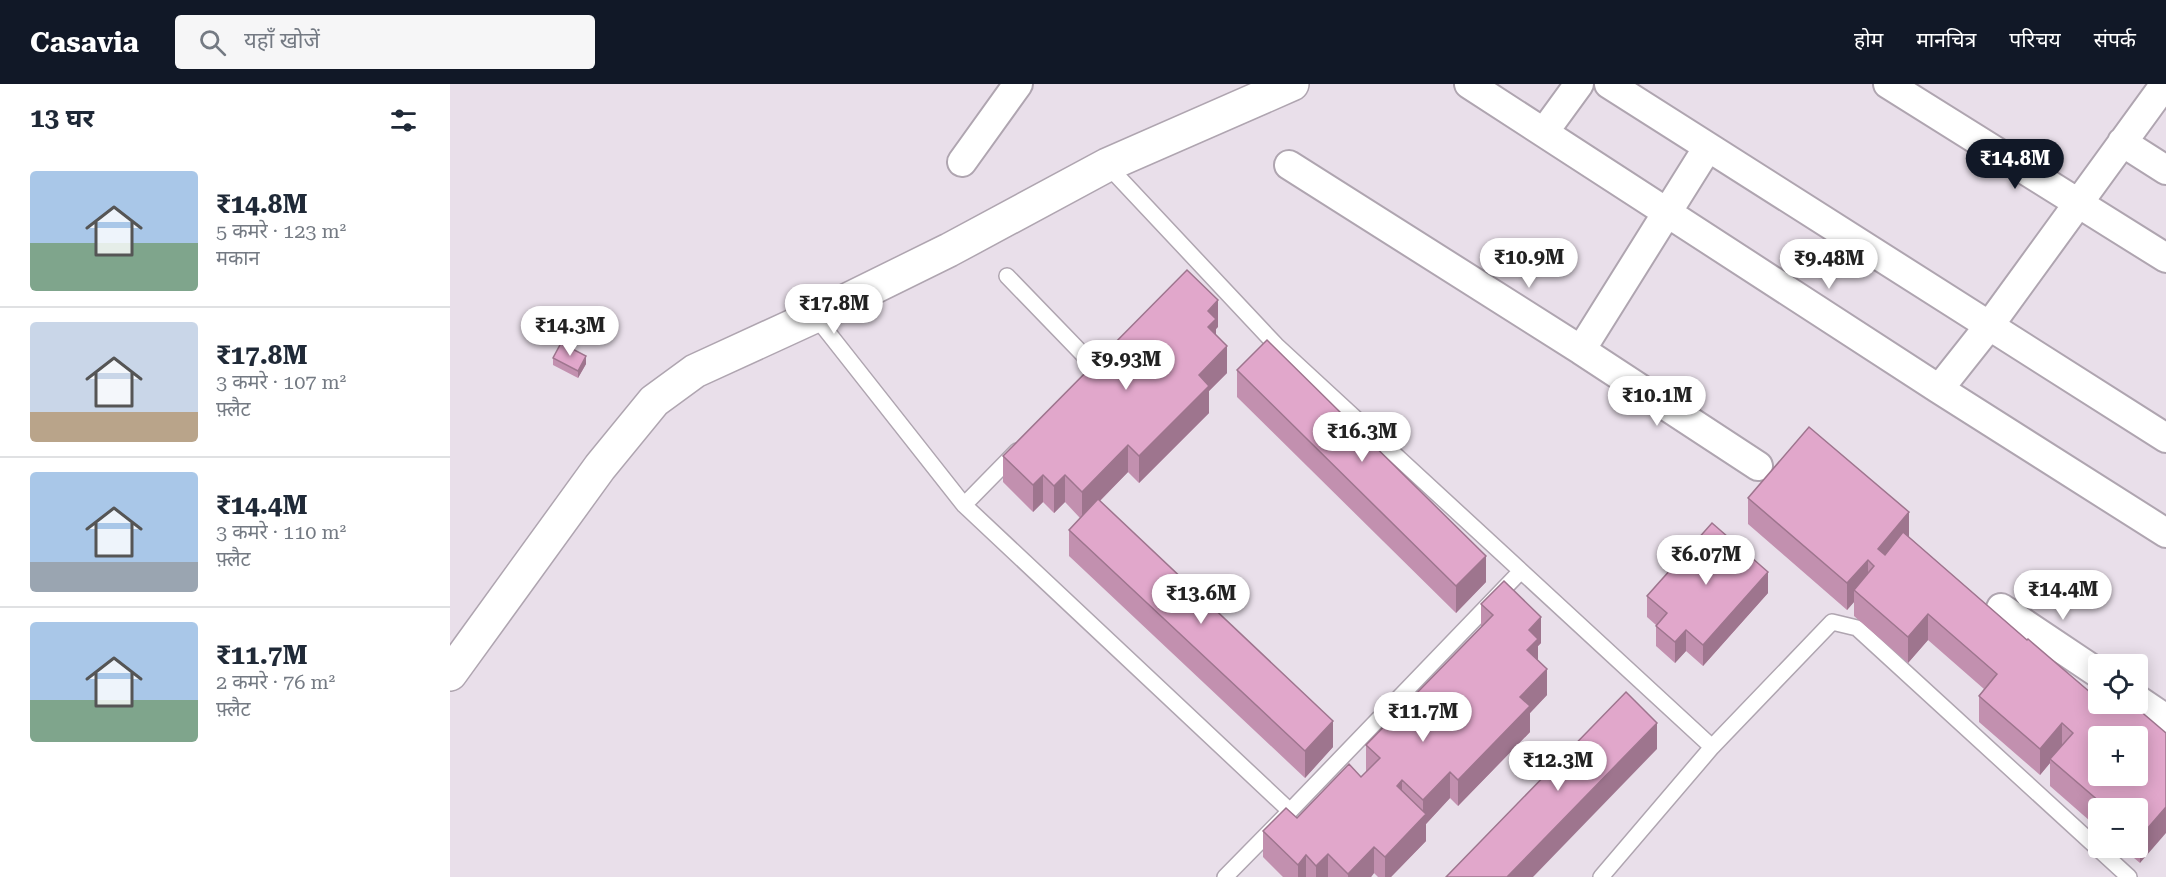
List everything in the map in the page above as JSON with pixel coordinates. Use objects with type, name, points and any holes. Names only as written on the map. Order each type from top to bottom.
[{"type":"street","points":[[962,162],[1018,84]]},
{"type":"street","points":[[450,674],[600,467],[654,401],[695,371],[815,316],[949,250],[1107,165],[1292,84]]},
{"type":"street","points":[[1469,84],[1939,389],[2166,533]]},
{"type":"street","points":[[1544,132],[1579,84]]},
{"type":"street","points":[[1609,84],[2166,438]]},
{"type":"street","points":[[1888,84],[2166,258]]},
{"type":"street","points":[[1939,389],[1989,326],[2079,203],[2122,142],[2153,88]]},
{"type":"street","points":[[2122,142],[2166,170]]},
{"type":"street","points":[[1581,350],[1708,147]]},
{"type":"street","points":[[1289,165],[1581,350],[1758,466]]},
{"type":"street","points":[[2001,608],[2088,667]]},
{"type":"street","points":[[2148,707],[2166,719]]},
{"type":"lane","points":[[1107,165],[1198,270],[1276,345],[1712,747]]},
{"type":"lane","points":[[1007,276],[1098,370]]},
{"type":"lane","points":[[815,316],[964,505],[1290,811]]},
{"type":"lane","points":[[964,505],[1031,437]]},
{"type":"lane","points":[[1225,877],[1521,571]]},
{"type":"lane","points":[[1601,877],[1712,747],[1832,622],[1841,622],[1857,628],[2130,877]]},
{"type":"building","points":[[1187,270],[1218,300],[1208,311],[1216,319],[1208,327],[1227,346],[1199,375],[1209,386],[1139,456],[1128,445],[1082,492],[1065,475],[1054,486],[1043,475],[1033,485],[1003,456]]},
{"type":"building","points":[[1267,340],[1486,556],[1456,586],[1237,370]]},
{"type":"building","points":[[561,343],[586,356],[578,371],[553,358]]},
{"type":"building","points":[[1809,427],[1909,512],[1878,549],[1885,555],[1903,532],[2088,690],[2088,714],[2144,714],[2166,733],[2166,807],[2148,828],[2148,798],[2095,798],[2050,759],[2073,733],[2062,723],[2040,749],[1979,696],[1997,674],[1928,614],[1908,637],[1854,590],[1874,566],[1868,560],[1847,583],[1748,498]]},
{"type":"building","points":[[1098,499],[1333,721],[1305,751],[1069,530]]},
{"type":"building","points":[[1712,523],[1768,572],[1703,645],[1686,630],[1675,642],[1656,626],[1667,613],[1647,596]]},
{"type":"building","points":[[1504,581],[1541,617],[1529,630],[1538,639],[1527,650],[1547,669],[1520,697],[1530,706],[1458,780],[1450,772],[1423,800],[1402,780],[1397,786],[1426,814],[1385,857],[1374,847],[1348,874],[1328,854],[1316,866],[1306,855],[1298,865],[1263,831],[1286,808],[1297,818],[1349,764],[1361,777],[1380,758],[1366,745],[1493,615],[1481,604]]},
{"type":"building","points":[[1626,692],[1657,723],[1507,877],[1446,877]]}]
